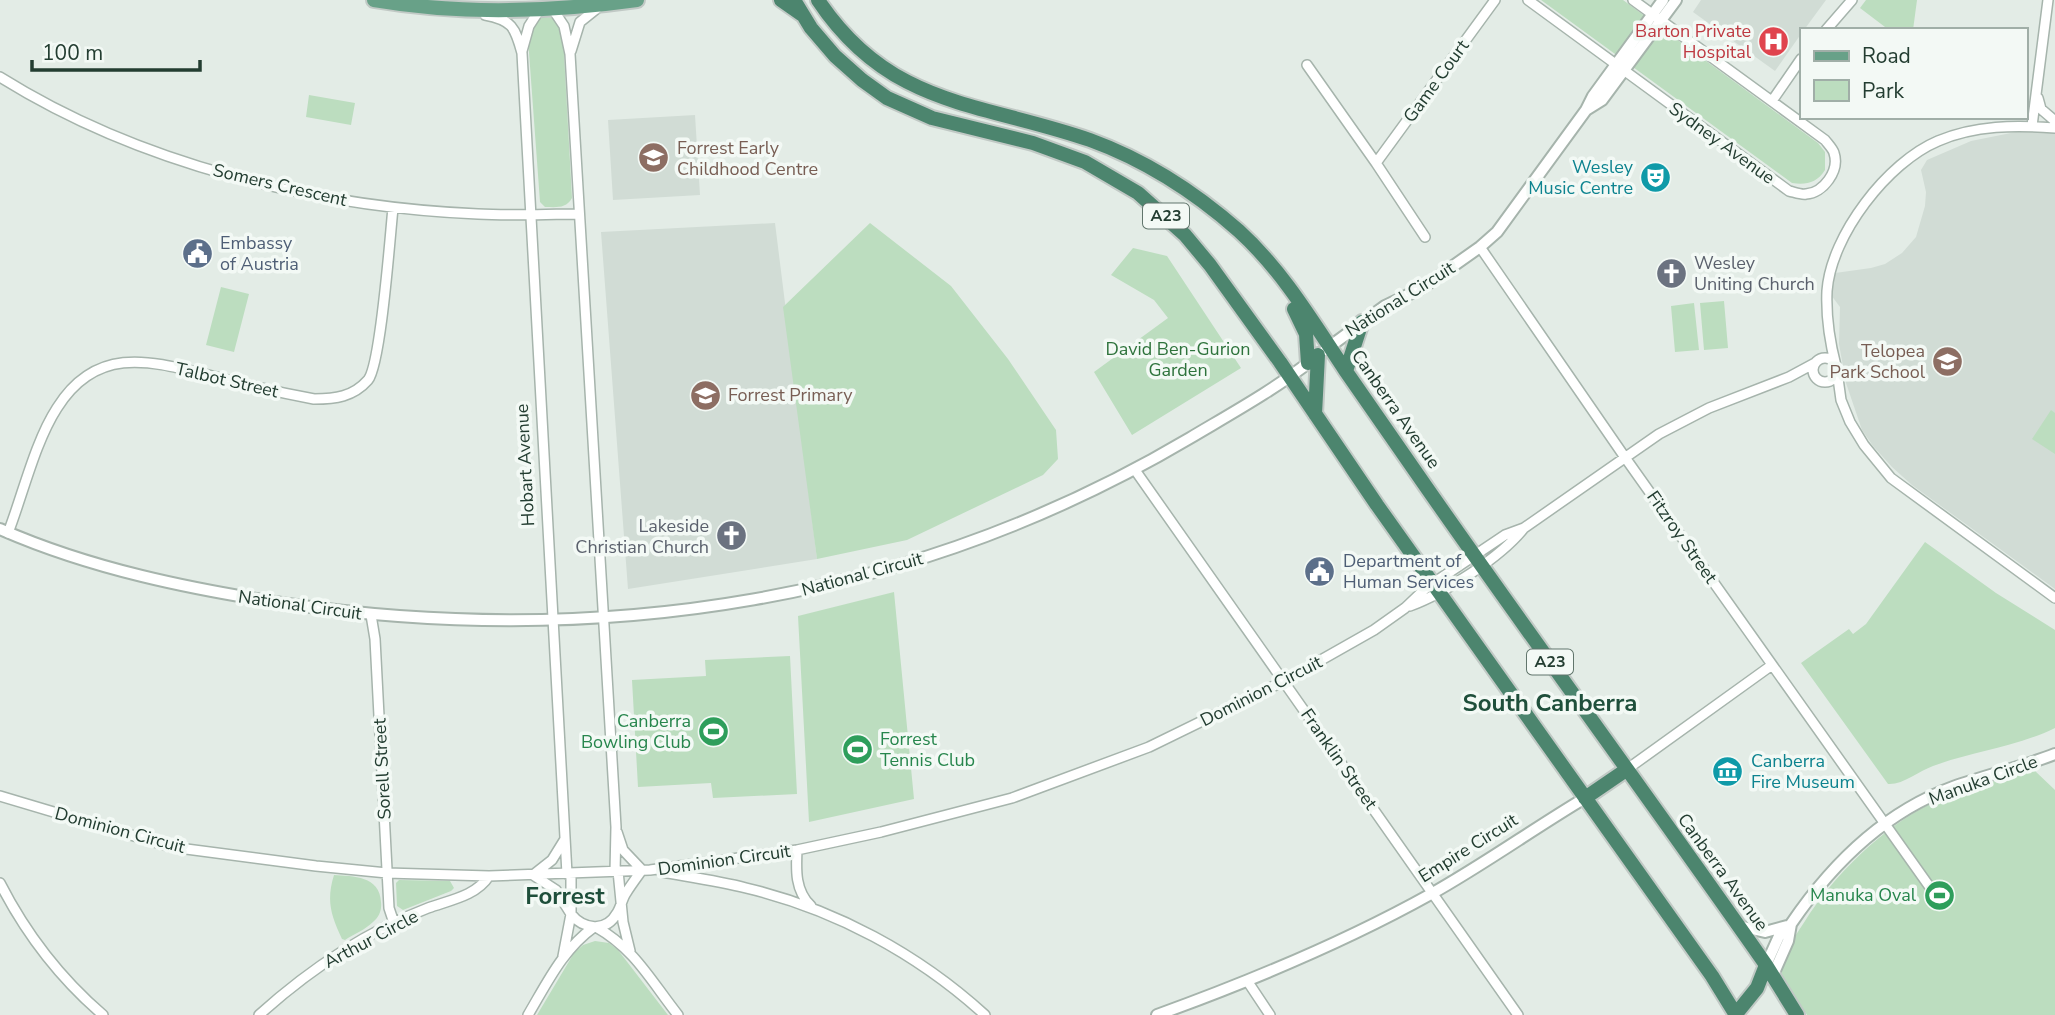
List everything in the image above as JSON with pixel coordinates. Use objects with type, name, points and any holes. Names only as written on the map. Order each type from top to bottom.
[{"type":"highway","points":[[781,0],[802,15]]},
{"type":"highway","name":"A23","points":[[794,0],[820,39],[843,64],[867,84],[897,103],[932,118],[1064,153],[1105,172],[1138,193],[1170,220],[1210,265],[1290,377],[1712,976],[1736,1015]]},
{"type":"highway","name":"Canberra Avenue","points":[[819,1],[840,29],[863,52],[915,87],[957,103],[1088,140],[1160,173],[1232,225],[1265,258],[1286,284],[1318,355],[1346,370],[1626,770],[1770,970],[1797,1015]]},
{"type":"highway","points":[[1286,284],[1292,306],[1318,355],[1315,414]]},
{"type":"highway","points":[[1346,370],[1362,322]]},
{"type":"highway","name":"Empire Circuit","points":[[1585,798],[1626,770]]},
{"type":"highway","points":[[1736,1015],[1756,1003],[1770,970]]},
{"type":"main road","points":[[374,0],[456,9],[605,4],[637,0]]},
{"type":"street","name":"Game Court","points":[[1376,163],[1495,0]]},
{"type":"street","name":"Sydney Avenue","points":[[1528,0],[1789,191],[1805,194],[1822,188],[1835,165],[1834,153],[1825,140],[1633,0]]},
{"type":"street","name":"National Circuit","points":[[1657,17],[1663,0]]},
{"type":"street","name":"National Circuit","points":[[4,531],[56,551],[167,582],[231,595],[371,615],[421,619],[602,619],[754,601],[914,561],[1022,522],[1135,470],[1290,377],[1385,306],[1422,288],[1480,247],[1508,218],[1586,110],[1593,96],[1620,67],[1657,17],[1676,0]]},
{"type":"street","points":[[1828,28],[1852,0]]},
{"type":"street","points":[[2032,126],[2048,0]]},
{"type":"street","name":"Hobart Avenue","points":[[522,53],[529,26],[547,4]]},
{"type":"street","points":[[547,4],[564,26],[570,54],[616,827],[616,872],[620,906],[631,953]]},
{"type":"street","points":[[570,54],[580,22],[605,4]]},
{"type":"street","name":"Hobart Avenue","points":[[456,9],[505,21],[514,29],[522,53],[552,620],[571,914],[563,956]]},
{"type":"street","points":[[1772,101],[1800,60]]},
{"type":"street","points":[[1307,65],[1425,237]]},
{"type":"street","name":"Somers Crescent","points":[[0,78],[85,122],[176,159],[315,196],[393,208],[479,214],[579,214]]},
{"type":"street","points":[[2036,93],[2041,109],[2055,121]]},
{"type":"street","points":[[2055,128],[2032,126],[1974,130],[1937,141],[1913,155],[1862,206],[1843,240],[1828,287],[1830,326],[1841,400],[1856,433],[1891,478],[2055,598]]},
{"type":"street","name":"Talbot Street","points":[[4,531],[57,408],[76,384],[103,368],[141,360],[314,399],[334,399],[353,393],[370,378],[378,348],[393,208]]},
{"type":"street","name":"Fitzroy Street","points":[[1480,247],[1934,892]]},
{"type":"street","points":[[1837,368],[1826,358],[1815,363],[1813,372],[1820,382],[1841,400]]},
{"type":"street","name":"Dominion Circuit","points":[[0,796],[171,847],[387,873],[489,876],[646,870],[797,850],[881,832],[1024,794],[1149,747],[1284,681],[1374,630],[1405,608],[1431,598],[1437,587],[1478,560],[1505,535],[1524,528],[1659,434],[1709,408],[1815,363]]},
{"type":"street","points":[[1820,382],[1832,380],[1837,368]]},
{"type":"street","name":"Dominion Circuit","points":[[1780,380],[1807,378],[1820,382]]},
{"type":"street","name":"Franklin Street","points":[[1135,470],[1518,1015]]},
{"type":"street","name":"Sorell Street","points":[[371,615],[375,639],[389,911],[394,923]]},
{"type":"street","name":"Empire Circuit","points":[[1626,770],[1772,665]]},
{"type":"street","name":"Manuka Circle","points":[[1770,970],[1788,941],[1791,924],[1831,871],[1854,848],[1929,797],[2055,754]]},
{"type":"street","name":"Empire Circuit","points":[[1157,1015],[1248,982],[1368,927],[1433,893],[1585,798]]},
{"type":"street","points":[[616,827],[623,850],[646,870],[746,887],[843,920],[896,948],[932,972],[985,1015]]},
{"type":"street","points":[[565,839],[552,860],[533,875],[556,890],[571,914],[581,924],[595,927],[631,953],[678,1015]]},
{"type":"street","points":[[797,850],[798,885],[812,908]]},
{"type":"street","points":[[528,1015],[563,956],[572,945],[595,927],[611,921],[627,891],[646,870]]},
{"type":"street","name":"Arthur Circle","points":[[259,1015],[307,974],[353,944],[394,923],[477,890],[489,876]]},
{"type":"street","points":[[0,883],[29,933],[50,962],[103,1015]]},
{"type":"street","points":[[1739,926],[1770,932],[1791,924]]},
{"type":"street","points":[[1248,982],[1270,1015]]},
{"type":"street","points":[[971,1002],[976,1015]]},
{"type":"shaded area","points":[[1701,0],[1826,0],[1805,28],[1800,28],[1800,35],[1775,71],[1693,12]]},
{"type":"shaded area","name":"Forrest Early Childhood Centre","points":[[695,115],[700,195],[613,200],[608,120]]},
{"type":"shaded area","name":"Telopea Park School","points":[[2021,131],[2055,132],[2055,589],[1912,485],[1873,446],[1862,430],[1846,383],[1839,344],[1840,307],[1831,295],[1835,273],[1885,264],[1902,253],[1916,237],[1925,206],[1926,192],[1921,170],[1927,160],[1971,141]]},
{"type":"shaded area","name":"Forrest Primary","points":[[775,223],[817,559],[628,589],[601,232]]},
{"type":"green space","points":[[1541,0],[1623,0],[1818,143],[1825,152],[1825,170],[1811,182],[1792,183]]},
{"type":"green space","points":[[1866,0],[1917,0],[1913,28],[1886,28],[1860,8]]},
{"type":"green space","points":[[554,17],[563,36],[572,198],[564,206],[545,207],[540,202],[528,39],[538,18]]},
{"type":"green space","points":[[309,95],[355,103],[351,125],[306,117]]},
{"type":"green space","points":[[870,223],[951,286],[1008,359],[1056,430],[1058,459],[1043,475],[907,540],[817,559],[783,307]]},
{"type":"green space","name":"David Ben-Gurion Garden","points":[[1133,248],[1167,256],[1241,368],[1132,435],[1094,372],[1168,318],[1154,300],[1111,275]]},
{"type":"green space","points":[[221,287],[249,294],[234,352],[206,345]]},
{"type":"green space","points":[[1724,301],[1728,348],[1704,350],[1700,303]]},
{"type":"green space","points":[[1694,303],[1699,350],[1675,352],[1671,306]]},
{"type":"green space","points":[[2051,410],[2055,413],[2055,454],[2032,439]]},
{"type":"green space","points":[[1925,542],[1996,593],[2055,630],[2055,728],[2025,740],[1933,766],[1905,780],[1888,784],[1801,663],[1849,629],[1853,634],[1866,624]]},
{"type":"green space","name":"Forrest Tennis Club","points":[[894,592],[914,799],[809,822],[798,616]]},
{"type":"green space","name":"Canberra Bowling Club","points":[[790,656],[797,794],[713,798],[711,783],[638,787],[632,680],[706,676],[705,660]]},
{"type":"green space","name":"Manuka Oval","points":[[2034,770],[2055,790],[2055,1015],[1807,1015],[1784,979],[1783,961],[1805,921],[1845,870],[1896,825],[1932,803]]},
{"type":"green space","points":[[334,875],[357,877],[371,882],[379,893],[381,902],[375,920],[345,940],[338,930],[331,908],[330,893]]},
{"type":"green space","points":[[399,880],[450,881],[454,888],[403,910],[397,906],[396,883]]},
{"type":"green space","points":[[595,941],[609,943],[618,950],[668,1015],[537,1015],[574,953],[583,945]]},
{"type":"place","name":"Barton Private Hospital","points":[[1774,41]]},
{"type":"place","name":"Forrest Early Childhood Centre","points":[[654,158]]},
{"type":"place","name":"Wesley Music Centre","points":[[1656,177]]},
{"type":"place","name":"Embassy of Austria","points":[[197,253]]},
{"type":"place","name":"Wesley Uniting Church","points":[[1671,273]]},
{"type":"place","name":"Telopea Park School","points":[[1948,361]]},
{"type":"place","name":"Forrest Primary","points":[[705,395]]},
{"type":"place","name":"Lakeside Christian Church","points":[[732,536]]},
{"type":"place","name":"Department of Human Services","points":[[1320,571]]},
{"type":"place","name":"Canberra Bowling Club","points":[[714,731]]},
{"type":"place","name":"Forrest Tennis Club","points":[[857,749]]},
{"type":"place","name":"Canberra Fire Museum","points":[[1728,771]]},
{"type":"place","name":"Manuka Oval","points":[[1939,895]]},
{"type":"district","name":"South Canberra","points":[[1550,703]]},
{"type":"district","name":"Forrest","points":[[565,896]]}]
